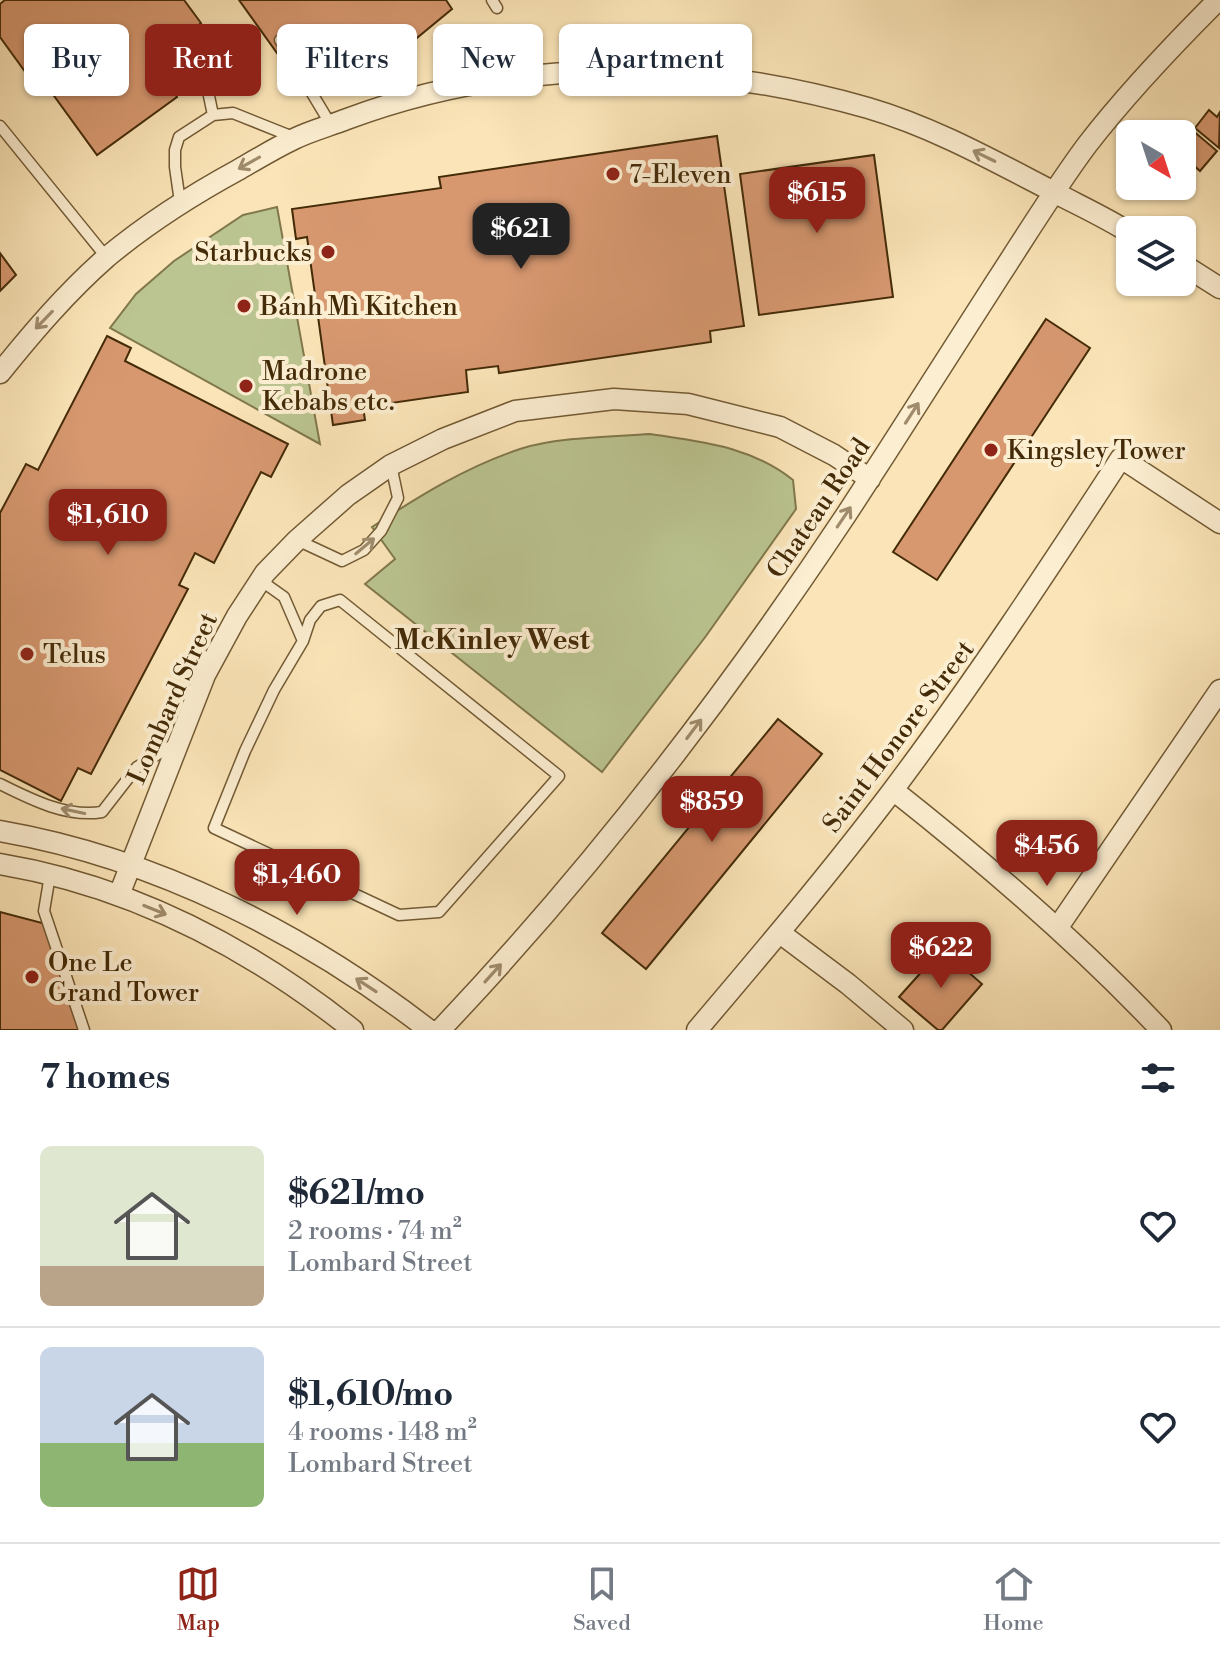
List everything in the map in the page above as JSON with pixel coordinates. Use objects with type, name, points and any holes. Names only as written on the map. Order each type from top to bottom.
[{"type":"street","name":"Chateau Road","points":[[440,1030],[555,904],[649,790],[749,655],[870,479],[1053,192],[1110,116],[1164,54],[1218,0]]},
{"type":"street","points":[[0,373],[40,324],[107,258],[180,202],[295,138],[390,103],[450,87],[579,71],[653,70],[725,77],[798,89],[869,108],[938,134],[1116,226]]},
{"type":"street","points":[[1196,272],[1218,284]]},
{"type":"street","name":"Lombard Street","points":[[119,895],[205,675],[237,616],[260,580],[297,540],[348,495],[391,465],[443,439],[515,411],[614,399],[688,404],[780,427],[834,455],[870,479]]},
{"type":"street","name":"Saint Honore Street","points":[[697,1030],[780,933],[893,790],[1011,627],[1121,458],[1220,523]]},
{"type":"street","points":[[1058,927],[1220,690]]},
{"type":"street","points":[[893,790],[978,857],[1058,927],[1161,1030]]},
{"type":"street","points":[[0,831],[69,847],[130,866],[223,903],[312,949],[396,1004],[429,1030]]},
{"type":"street","points":[[0,864],[119,895],[185,922],[248,955],[308,994],[353,1030]]},
{"type":"street","points":[[780,933],[903,1030]]},
{"type":"lane","points":[[209,96],[213,115]]},
{"type":"lane","points":[[314,96],[331,125]]},
{"type":"lane","points":[[180,202],[175,167],[179,137],[213,115],[233,113],[295,138]]},
{"type":"lane","points":[[0,126],[107,258]]},
{"type":"lane","points":[[297,540],[342,561],[364,550],[381,531],[398,498],[391,465]]},
{"type":"lane","points":[[260,580],[284,597],[303,641]]},
{"type":"lane","points":[[340,600],[559,776],[439,912],[399,915],[214,828],[274,690],[303,641],[310,620],[321,606],[340,600]]},
{"type":"lane","points":[[0,784],[38,803],[90,814],[102,812],[137,767],[178,742]]},
{"type":"lane","points":[[50,875],[44,911],[84,1030]]},
{"type":"green space","points":[[277,207],[320,444],[110,328],[136,294],[174,261],[243,215]]},
{"type":"green space","points":[[650,434],[725,447],[760,460],[793,480],[796,509],[706,636],[602,772],[365,584],[395,559],[372,527],[443,483],[520,449],[567,440]]},
{"type":"building","points":[[5,0],[184,0],[201,23],[145,24],[145,96],[177,97],[97,155],[54,96],[129,96],[129,24],[24,24],[24,70],[0,37],[0,4]]},
{"type":"building","points":[[239,0],[446,0],[452,9],[417,38],[417,24],[277,24],[277,53],[261,31],[261,24],[256,24]]},
{"type":"building","points":[[1209,110],[1217,117],[1220,112],[1219,148],[1196,129]]},
{"type":"building","points":[[1196,133],[1217,151],[1200,171],[1196,167]]},
{"type":"building","points":[[717,136],[744,326],[710,331],[711,342],[499,373],[498,366],[466,370],[468,392],[363,407],[365,420],[333,425],[307,237],[296,239],[292,209],[441,188],[439,177]]},
{"type":"building","points":[[874,155],[893,297],[759,315],[740,174]]},
{"type":"building","points":[[0,253],[16,275],[0,291]]},
{"type":"building","name":"Kingsley Tower","points":[[1046,319],[1090,348],[937,580],[893,552]]},
{"type":"building","points":[[107,336],[131,348],[125,361],[288,444],[271,477],[261,472],[214,563],[195,553],[179,585],[188,589],[91,774],[78,768],[61,801],[0,770],[0,513],[26,464],[38,470]]},
{"type":"building","points":[[778,719],[822,754],[646,969],[602,933]]},
{"type":"building","name":"One Le Grand Tower","points":[[0,912],[46,924],[82,1030],[0,1030]]},
{"type":"building","points":[[942,949],[982,984],[942,1030],[938,1030],[899,997]]},
{"type":"place","name":"7-Eleven","points":[[613,174]]},
{"type":"place","name":"Starbucks","points":[[328,252]]},
{"type":"place","name":"Bánh Mì Kitchen","points":[[244,306]]},
{"type":"place","name":"Madrone Kebabs etc.","points":[[246,386]]},
{"type":"place","name":"Kingsley Tower","points":[[991,450]]},
{"type":"place","name":"Telus","points":[[27,654]]},
{"type":"place","name":"One Le Grand Tower","points":[[32,977]]},
{"type":"district","name":"McKinley West","points":[[492,639]]}]
